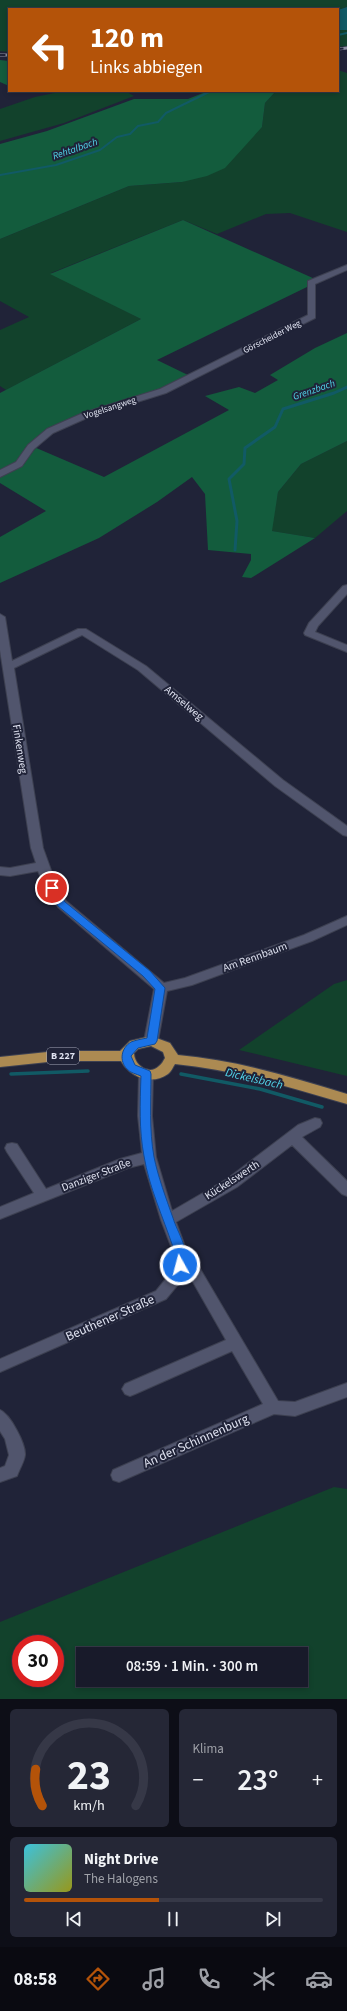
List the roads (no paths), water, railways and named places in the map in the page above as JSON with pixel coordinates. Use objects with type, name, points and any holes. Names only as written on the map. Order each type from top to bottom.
[{"type":"main road","points":[[152,1041],[161,1043],[168,1048],[172,1059],[169,1066],[156,1073],[146,1074],[131,1068],[127,1063],[126,1056],[129,1049],[135,1045],[152,1041]]},
{"type":"main road","name":"B 227","points":[[0,1062],[57,1056],[126,1056]]},
{"type":"main road","points":[[172,1059],[193,1060],[266,1075],[303,1084],[347,1099]]},
{"type":"street","name":"Görscheider Weg","points":[[232,358],[312,316],[311,283],[347,267]]},
{"type":"street","name":"Vogelsangweg","points":[[0,474],[19,464],[31,447],[50,431],[86,415],[163,391],[232,358]]},
{"type":"street","points":[[347,588],[313,625],[309,633],[347,649]]},
{"type":"street","name":"Finkenweg","points":[[0,616],[35,840],[42,866],[56,896],[62,904],[146,974],[160,988]]},
{"type":"street","name":"Amselweg","points":[[8,667],[82,631],[142,668],[279,783],[347,832]]},
{"type":"street","points":[[0,871],[10,872],[42,866]]},
{"type":"street","name":"Am Rennbaum","points":[[160,988],[187,982],[286,946],[347,920]]},
{"type":"street","points":[[152,1041],[160,988]]},
{"type":"street","points":[[146,1074],[145,1116],[149,1157],[168,1220],[179,1249],[180,1265],[194,1270],[273,1407]]},
{"type":"street","name":"Kückelswerth","points":[[168,1220],[232,1183],[293,1137],[315,1123]]},
{"type":"street","points":[[293,1137],[347,1190]]},
{"type":"street","points":[[12,1148],[43,1195]]},
{"type":"street","name":"Danziger Straße","points":[[0,1214],[43,1195],[125,1163],[149,1157]]},
{"type":"street","name":"Beuthener Straße","points":[[0,1366],[162,1295],[175,1278],[180,1265]]},
{"type":"street","points":[[130,1389],[236,1342]]},
{"type":"street","name":"An der Schinnenburg","points":[[119,1475],[273,1407],[295,1409],[347,1390]]},
{"type":"street","points":[[0,1417],[12,1437],[17,1454],[11,1471],[0,1475]]},
{"type":"waterway","name":"Rehtalbach","points":[[339,35],[347,33]]},
{"type":"waterway","name":"Rehtalbach","points":[[0,175],[56,165],[100,150],[117,137],[130,134],[138,126],[158,122],[166,113],[209,92]]},
{"type":"waterway","name":"Grenzbach","points":[[235,550],[237,521],[229,479],[244,464],[245,448],[275,427],[283,409],[334,393],[347,387]]},
{"type":"waterway","name":"Dickelsbach","points":[[11,1074],[88,1071]]},
{"type":"waterway","name":"Dickelsbach","points":[[181,1074],[260,1089],[322,1107]]},
{"type":"railway","points":[[339,49],[347,48]]},
{"type":"railway","points":[[0,55],[8,55]]}]
